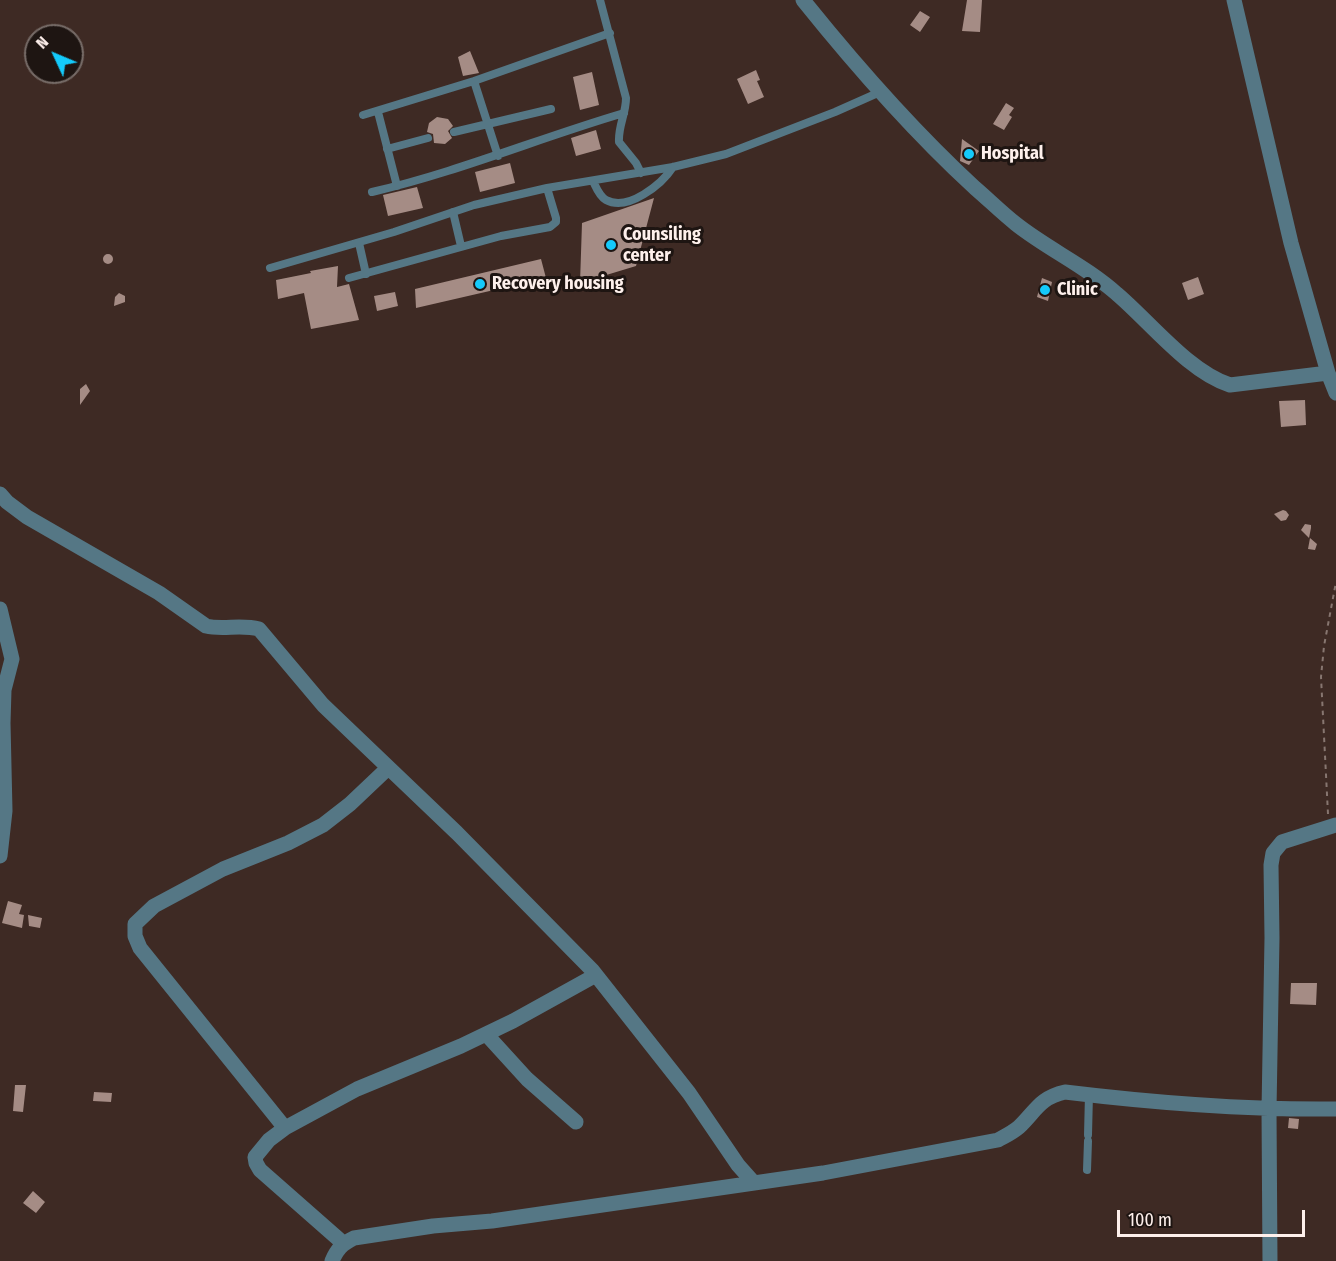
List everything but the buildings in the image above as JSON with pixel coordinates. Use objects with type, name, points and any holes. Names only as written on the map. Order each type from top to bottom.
[{"type":"street","points":[[803,0],[880,92],[952,166],[1015,224],[1102,281],[1201,370],[1220,382],[1230,385],[1328,374]]},
{"type":"street","points":[[1234,0],[1291,243],[1328,374],[1336,393]]},
{"type":"street","points":[[0,494],[27,517],[159,593],[206,626],[249,626],[259,629],[323,705],[457,833],[596,975],[689,1093],[738,1165],[754,1183]]},
{"type":"street","points":[[0,609],[12,659],[4,690],[5,811],[0,856]]},
{"type":"street","points":[[285,1128],[140,948],[135,936],[135,924],[154,906],[223,868],[288,843],[323,825],[350,804],[388,768]]},
{"type":"street","points":[[1270,1261],[1271,865],[1273,853],[1282,842],[1332,825]]},
{"type":"street","points":[[343,1243],[264,1174],[256,1163],[255,1157],[260,1149],[285,1128],[357,1089],[486,1034],[596,975]]},
{"type":"street","points":[[486,1034],[527,1079],[576,1122]]},
{"type":"street","points":[[332,1261],[337,1249],[354,1238],[492,1221],[754,1183],[886,1162],[998,1140],[1021,1125],[1035,1108],[1053,1094],[1065,1092],[1146,1101],[1269,1110],[1336,1109]]},
{"type":"lane","points":[[600,0],[626,98],[620,123],[619,142],[641,173]]},
{"type":"lane","points":[[363,115],[474,81],[610,33]]},
{"type":"lane","points":[[474,81],[498,156]]},
{"type":"lane","points":[[270,268],[359,243],[474,205],[547,188],[673,167],[726,154],[880,92]]},
{"type":"lane","points":[[454,132],[551,109]]},
{"type":"lane","points":[[378,112],[397,186]]},
{"type":"lane","points":[[372,192],[498,156],[624,113]]},
{"type":"lane","points":[[387,149],[428,138]]},
{"type":"lane","points":[[593,180],[600,194],[607,200],[614,203],[624,202],[658,186],[673,167]]},
{"type":"lane","points":[[349,278],[461,246],[554,225],[556,218],[547,188]]},
{"type":"lane","points":[[453,212],[461,246]]},
{"type":"lane","points":[[359,243],[366,274]]},
{"type":"lane","points":[[1087,1170],[1089,1095]]},
{"type":"path","points":[[1332,825],[1321,677],[1324,646],[1336,582]]},
{"type":"place","name":"Hospital","points":[[969,154]]},
{"type":"place","name":"Counsiling center","points":[[611,245]]},
{"type":"place","name":"Recovery housing","points":[[480,284]]},
{"type":"place","name":"Clinic","points":[[1045,290]]}]
